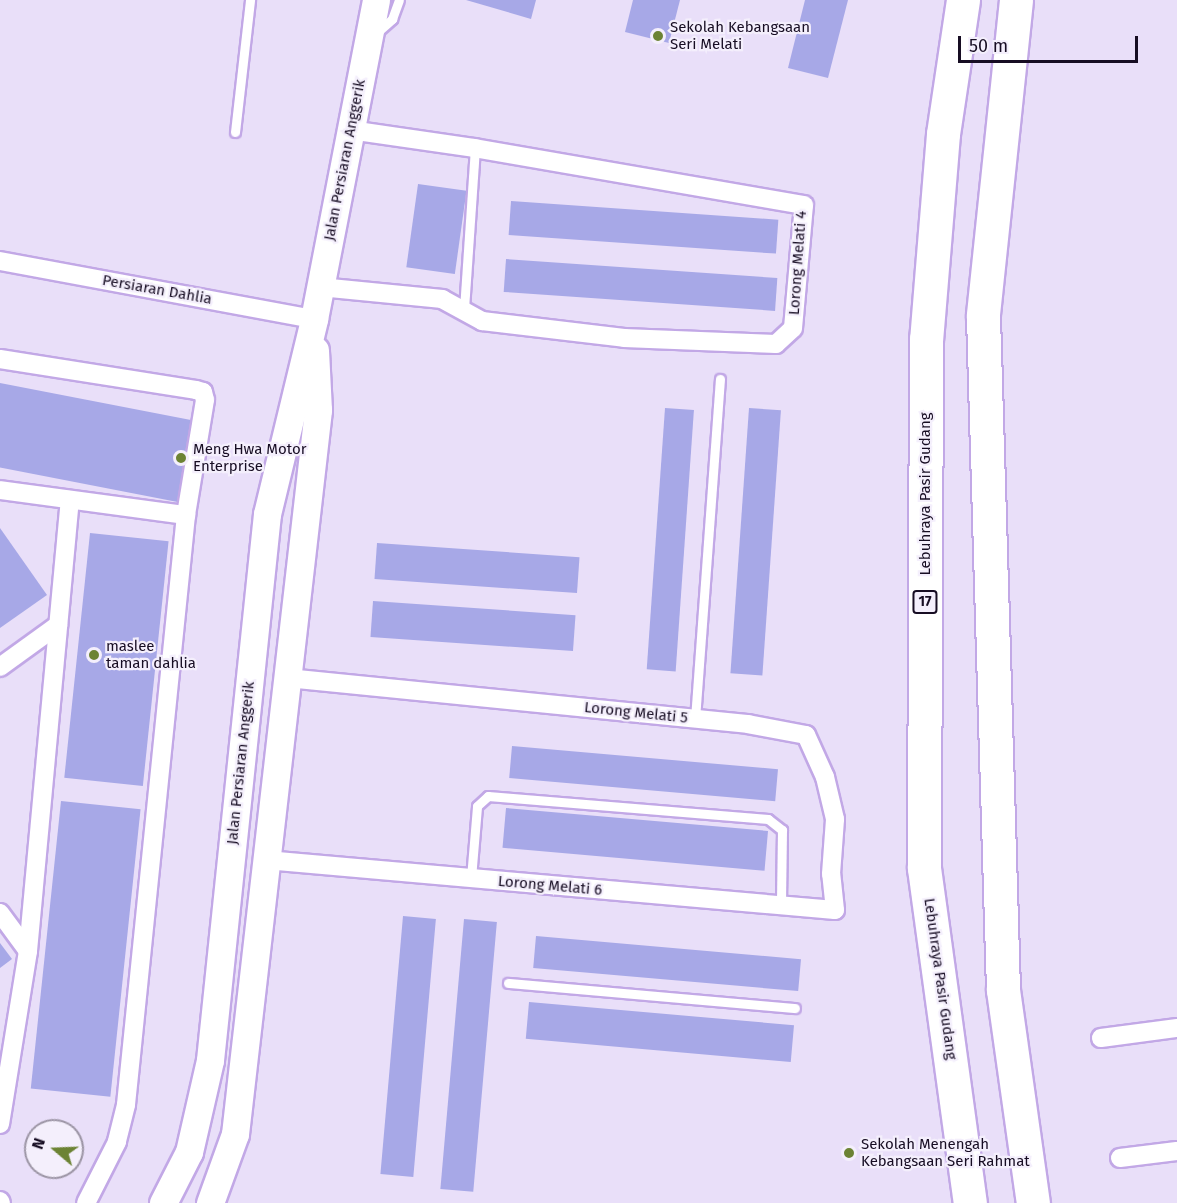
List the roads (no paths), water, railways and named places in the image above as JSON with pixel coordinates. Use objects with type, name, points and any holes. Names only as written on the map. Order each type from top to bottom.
[{"type":"highway","name":"Lebuhraya Pasir Gudang","points":[[963,0],[944,134],[926,339],[924,868],[970,1203]]},
{"type":"highway","points":[[1017,0],[982,316],[1003,990],[1033,1203]]},
{"type":"street","name":"Jalan Persiaran Anggerik","points":[[163,1203],[189,1152],[210,1060],[267,514],[314,319],[376,0]]},
{"type":"street","name":"Lorong Melati 4","points":[[320,286],[442,298],[482,321],[624,338],[777,344],[794,328],[804,206],[795,202],[475,148],[350,130]]},
{"type":"street","name":"Persiaran Dahlia","points":[[0,261],[314,319]]},
{"type":"street","name":"Jalan Persiaran Anggerik","points":[[210,1203],[235,1134],[318,410],[314,319]]},
{"type":"street","points":[[0,359],[203,392],[205,400],[186,515],[126,1105],[117,1142],[86,1203]]},
{"type":"street","points":[[0,490],[186,515]]},
{"type":"street","points":[[0,1124],[28,951],[70,500]]},
{"type":"street","points":[[0,667],[58,625]]},
{"type":"street","name":"Lorong Melati 5","points":[[286,678],[694,719],[806,735],[825,777],[836,819],[831,874],[834,910]]},
{"type":"street","name":"Lorong Melati 6","points":[[267,860],[834,910]]},
{"type":"street","points":[[0,913],[28,951]]},
{"type":"street","points":[[1101,1038],[1177,1028]]},
{"type":"street","points":[[1120,1158],[1177,1151]]},
{"type":"lane","points":[[235,132],[250,0]]},
{"type":"lane","points":[[368,41],[392,19],[399,0]]},
{"type":"lane","points":[[464,309],[475,148]]},
{"type":"lane","points":[[694,719],[720,379]]},
{"type":"lane","points":[[471,879],[477,806],[488,796],[756,818],[775,821],[782,830],[781,905]]},
{"type":"lane","points":[[508,983],[795,1008]]},
{"type":"place","name":"Sekolah Kebangsaan Seri Melati","points":[[658,36]]},
{"type":"place","name":"Meng Hwa Motor Enterprise","points":[[181,458]]},
{"type":"place","name":"maslee taman dahlia","points":[[94,655]]},
{"type":"place","name":"Sekolah Menengah Kebangsaan Seri Rahmat","points":[[849,1153]]}]
